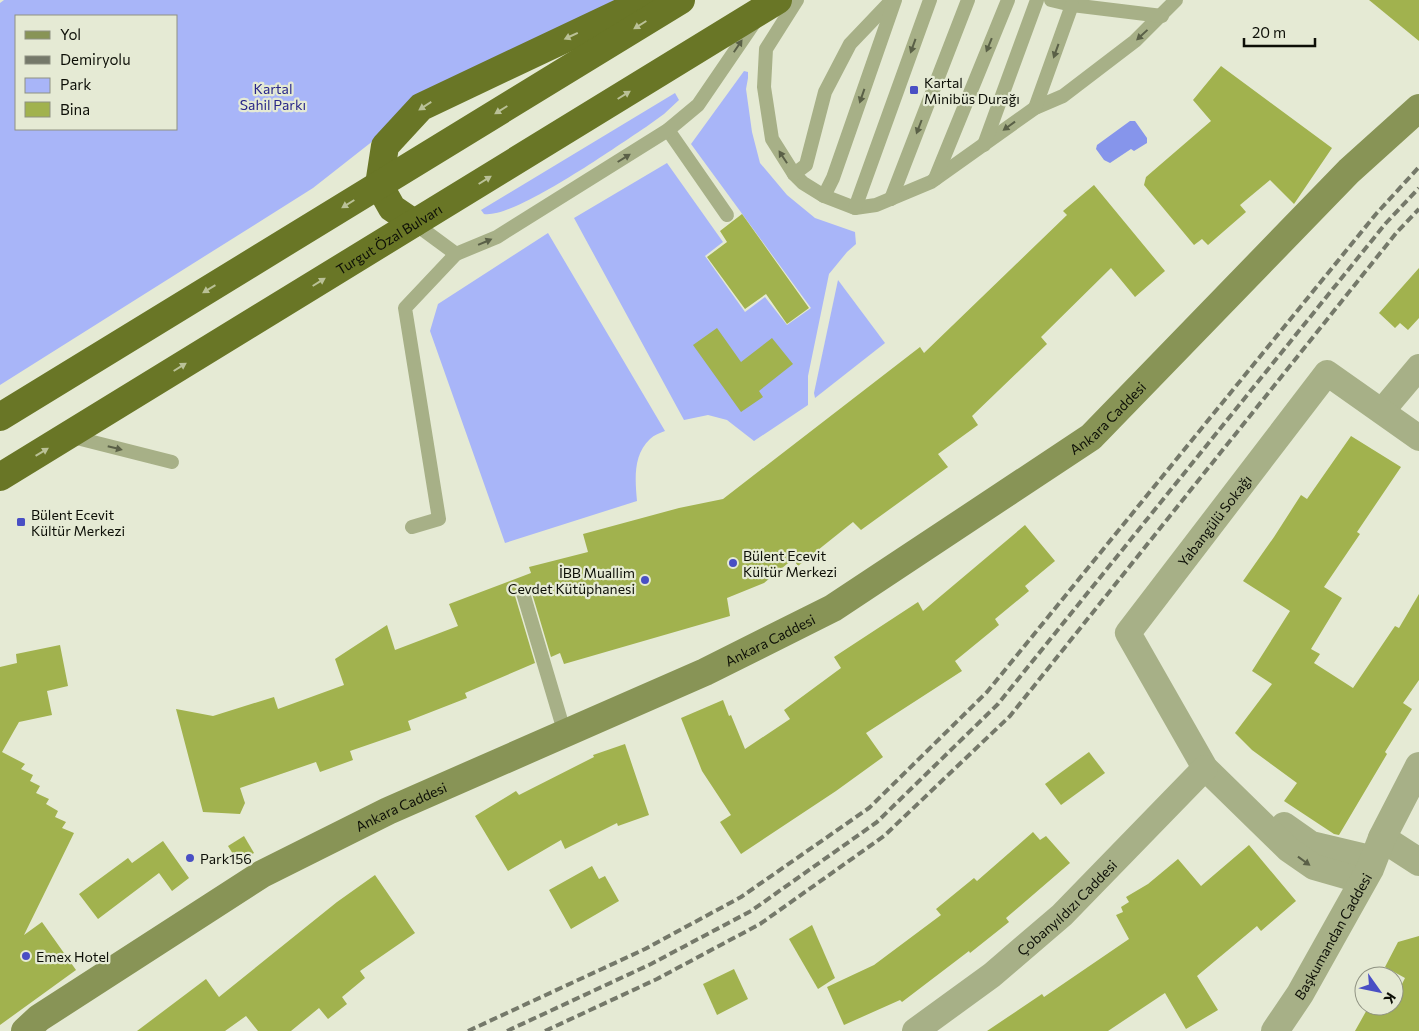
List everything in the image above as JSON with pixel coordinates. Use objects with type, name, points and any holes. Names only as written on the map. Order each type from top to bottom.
[{"type":"highway","points":[[414,223],[392,208],[379,185],[385,146],[421,107],[647,0]]},
{"type":"highway","points":[[0,418],[681,0]]},
{"type":"highway","name":"Turgut Özal Bulvarı","points":[[0,477],[770,5]]},
{"type":"main road","name":"Ankara Caddesi","points":[[25,1031],[39,1018],[262,874],[388,811],[705,672],[833,608],[1091,437],[1349,171],[1419,108]]},
{"type":"street","points":[[1382,411],[1419,368]]},
{"type":"street","name":"Yabangülü Sokağı","points":[[1373,859],[1311,844],[1204,768],[1128,633],[1327,373],[1419,438]]},
{"type":"street","name":"Başkumandan Caddesi","points":[[1275,1031],[1300,994],[1373,859],[1419,766]]},
{"type":"street","name":"Çobanyıldızı Caddesi","points":[[915,1031],[992,975],[1062,915],[1204,768]]},
{"type":"street","points":[[1373,859],[1419,862]]},
{"type":"lane","points":[[797,0],[766,49],[764,87],[772,140],[794,174],[803,183],[824,196],[855,208],[876,205],[935,179],[1035,108],[1063,96],[1135,42],[1176,0]]},
{"type":"lane","points":[[794,174],[806,165],[825,92],[850,44],[894,0]]},
{"type":"lane","points":[[824,196],[833,178],[894,0]]},
{"type":"lane","points":[[855,208],[930,0]]},
{"type":"lane","points":[[891,199],[968,0]]},
{"type":"lane","points":[[935,179],[1008,0]]},
{"type":"lane","points":[[984,145],[1037,0]]},
{"type":"lane","points":[[1051,0],[1072,5],[1162,16]]},
{"type":"lane","points":[[412,527],[439,519],[406,308],[456,254],[497,237],[668,130],[698,104],[770,5]]},
{"type":"lane","points":[[1035,108],[1072,5]]},
{"type":"lane","points":[[668,130],[727,215]]},
{"type":"lane","points":[[414,223],[456,254]]},
{"type":"lane","points":[[68,436],[172,462]]},
{"type":"lane","points":[[523,594],[565,734]]},
{"type":"green space","name":"Kartal Sahil Parkı","points":[[4,0],[630,0],[406,115],[313,188],[0,385],[0,3]]},
{"type":"green space","points":[[744,71],[748,72],[746,89],[752,132],[760,163],[787,195],[815,218],[855,232],[856,244],[829,274],[808,376],[808,405],[754,441],[727,420],[708,415],[684,420],[574,218],[667,163],[723,242],[705,256],[745,312],[765,297],[787,325],[811,308],[691,144]]},
{"type":"green space","points":[[675,93],[679,100],[664,114],[565,180],[518,205],[498,212],[484,214],[481,210]]},
{"type":"green space","points":[[548,233],[665,431],[657,434],[644,445],[641,452],[636,468],[637,501],[505,543],[430,331],[438,304]]},
{"type":"green space","points":[[838,280],[885,343],[815,398],[814,393]]},
{"type":"shaded area","points":[[1130,121],[1135,121],[1147,138],[1147,143],[1134,151],[1131,149],[1110,163],[1104,160],[1096,149],[1097,145]]},
{"type":"building","points":[[1369,0],[1419,0],[1419,41]]},
{"type":"building","points":[[1221,66],[1332,148],[1294,204],[1270,180],[1240,205],[1246,212],[1208,245],[1202,239],[1194,245],[1144,185],[1146,177],[1211,121],[1193,100]]},
{"type":"building","points":[[1094,185],[1165,271],[1135,297],[1111,268],[1041,337],[1047,344],[972,416],[978,425],[938,454],[948,467],[861,530],[853,522],[798,566],[793,559],[764,583],[727,598],[730,616],[564,664],[560,653],[551,657],[531,590],[525,585],[520,585],[515,591],[515,596],[535,663],[465,693],[467,698],[408,721],[411,730],[350,751],[353,760],[320,772],[316,762],[240,788],[245,803],[240,814],[203,812],[176,709],[213,716],[274,697],[278,709],[344,685],[335,659],[387,625],[395,650],[458,626],[449,604],[531,573],[529,567],[588,552],[583,534],[679,508],[723,499],[920,347],[924,353],[1067,215],[1063,211]]},
{"type":"building","points":[[742,214],[809,308],[787,324],[766,294],[745,309],[707,257],[727,242],[720,231]]},
{"type":"building","points":[[1419,268],[1419,318],[1408,330],[1400,323],[1395,328],[1379,313]]},
{"type":"building","points":[[717,328],[741,362],[772,338],[793,364],[759,391],[763,397],[741,412],[693,345]]},
{"type":"building","points":[[1351,436],[1401,467],[1357,532],[1360,534],[1324,587],[1342,598],[1311,649],[1320,654],[1314,663],[1353,688],[1395,626],[1399,628],[1419,594],[1419,680],[1403,703],[1412,709],[1385,752],[1387,754],[1339,835],[1334,834],[1284,801],[1297,783],[1252,750],[1235,733],[1272,684],[1252,671],[1290,611],[1243,581],[1301,495],[1307,499]]},
{"type":"building","points":[[1025,525],[1055,561],[1025,586],[1029,591],[995,619],[999,625],[955,661],[962,671],[866,733],[883,757],[836,791],[741,854],[720,822],[731,815],[702,771],[681,718],[723,700],[745,749],[790,719],[784,710],[841,668],[834,657],[918,602],[923,611]]},
{"type":"building","points":[[60,645],[68,686],[47,691],[52,715],[19,722],[2,752],[25,764],[21,769],[33,775],[30,781],[40,786],[36,793],[49,799],[46,804],[58,811],[55,817],[66,822],[62,828],[74,833],[24,935],[42,922],[76,970],[0,1025],[0,667],[17,663],[16,654]]},
{"type":"building","points":[[625,744],[649,815],[618,826],[617,823],[565,849],[561,840],[508,871],[475,816],[516,791],[519,795],[594,757],[593,755]]},
{"type":"building","points":[[1089,752],[1105,773],[1061,805],[1045,784]]},
{"type":"building","points":[[1033,832],[1040,840],[1046,836],[1070,863],[1006,918],[1009,922],[902,1002],[900,1000],[844,1025],[827,987],[874,965],[941,915],[936,909],[974,878],[977,881]]},
{"type":"building","points":[[244,836],[254,853],[238,862],[228,846]]},
{"type":"building","points":[[163,841],[189,878],[172,891],[159,873],[98,919],[79,894],[128,858],[132,863]]},
{"type":"building","points":[[1249,845],[1296,901],[1261,931],[1257,926],[1197,976],[1218,1010],[1186,1029],[1165,993],[1108,1031],[987,1031],[1042,994],[1044,997],[1129,939],[1116,915],[1123,912],[1121,907],[1129,902],[1126,897],[1148,884],[1178,859],[1201,886]]},
{"type":"building","points":[[592,866],[599,879],[605,876],[619,901],[571,929],[549,890]]},
{"type":"building","points":[[375,875],[415,933],[360,971],[365,978],[342,997],[347,1004],[328,1019],[319,1008],[291,1031],[258,1031],[246,1016],[225,1031],[137,1031],[206,979],[219,997],[337,902]]},
{"type":"building","points":[[812,925],[835,978],[818,989],[789,939]]},
{"type":"building","points":[[1419,936],[1419,1031],[1355,1031],[1363,1016],[1404,1016],[1404,966],[1386,966],[1398,942]]},
{"type":"building","points":[[734,969],[748,999],[717,1015],[703,984]]},
{"type":"railway","points":[[468,1031],[645,949],[741,897],[869,808],[987,692],[1376,214],[1419,167]]},
{"type":"railway","points":[[507,1031],[651,964],[751,911],[877,822],[998,704],[1386,223],[1419,188]]},
{"type":"railway","points":[[545,1031],[657,979],[760,924],[884,836],[1010,716],[1397,232],[1419,209]]},
{"type":"place","name":"Kartal Minibüs Durağı","points":[[914,90]]},
{"type":"place","name":"Bülent Ecevi̇t Kültür Merkezi̇","points":[[21,522]]},
{"type":"place","name":"Bülent Ecevit Kültür Merkezi","points":[[733,563]]},
{"type":"place","name":"İBB Muallim Cevdet Kütüphanesi","points":[[645,580]]},
{"type":"place","name":"Park156","points":[[190,858]]},
{"type":"place","name":"Emex Hotel","points":[[26,956]]}]
